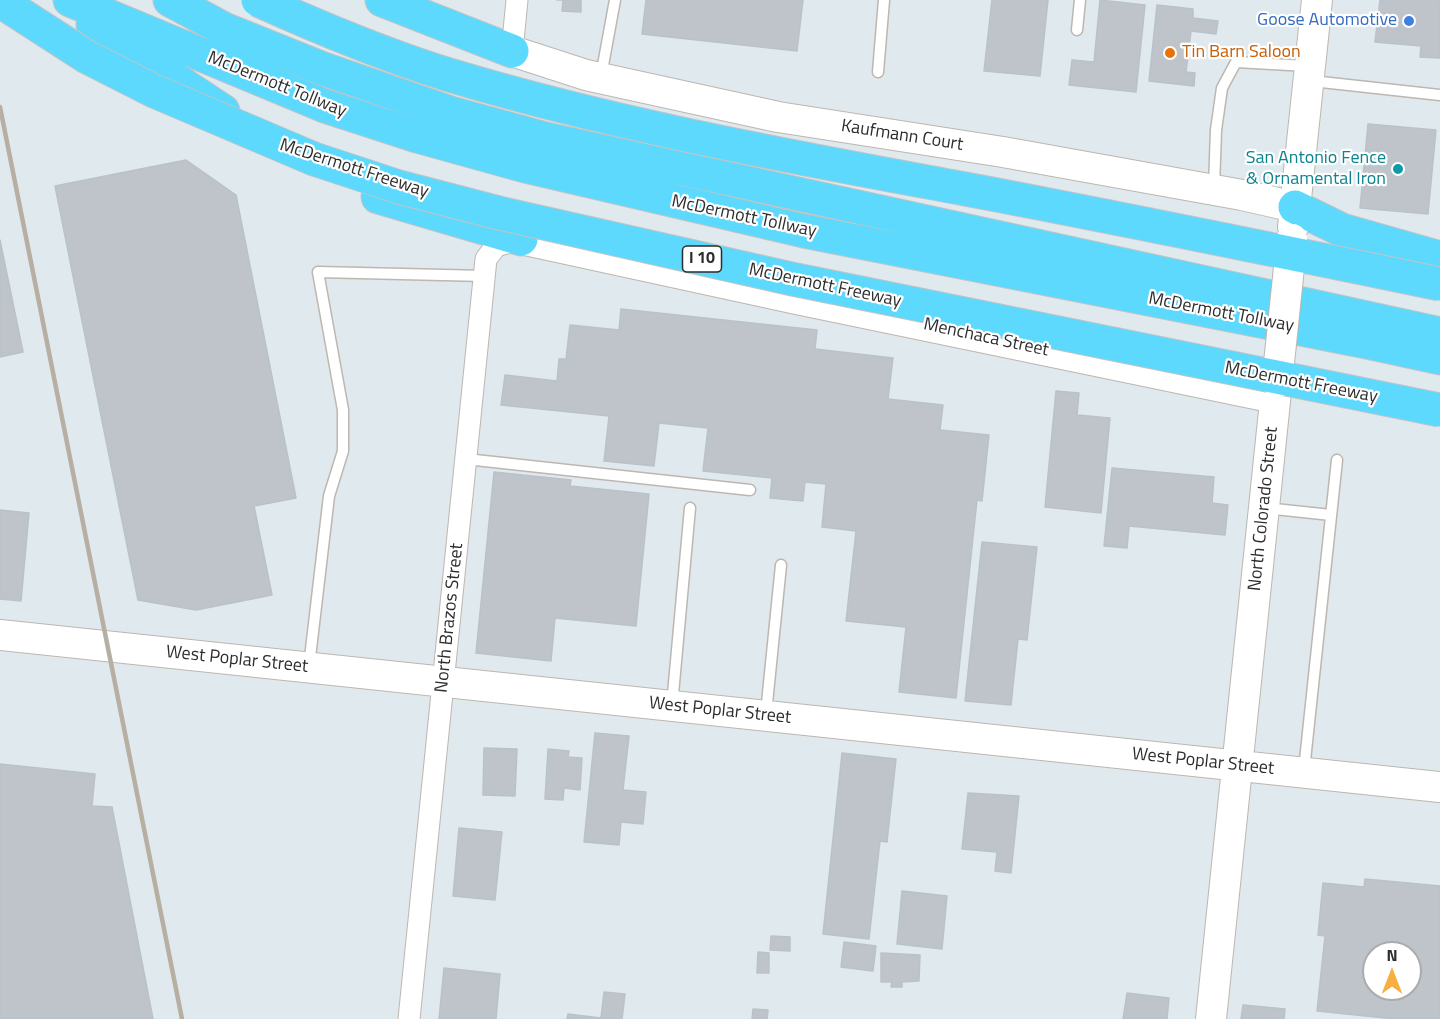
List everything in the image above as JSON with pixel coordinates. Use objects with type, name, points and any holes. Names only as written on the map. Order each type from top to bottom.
[{"type":"highway","points":[[57,0],[289,153],[380,198],[521,238]]},
{"type":"highway","name":"McDermott Tollway","points":[[70,0],[325,106],[417,136],[525,166],[804,231],[1440,358]]},
{"type":"highway","name":"McDermott Tollway","points":[[170,0],[224,29],[321,68],[454,114],[542,138],[1440,334]]},
{"type":"highway","points":[[258,0],[382,52],[446,73],[585,111],[878,173],[1440,284]]},
{"type":"highway","points":[[382,0],[512,51]]},
{"type":"highway","name":"McDermott Freeway","points":[[0,1],[87,57],[154,91],[314,159],[399,187],[499,213],[792,279],[1440,410]]},
{"type":"highway","points":[[1295,207],[1342,230],[1440,258]]},
{"type":"main road","name":"North Colorado Street","points":[[1211,1019],[1317,0]]},
{"type":"main road","name":"Kaufmann Court","points":[[512,51],[601,79],[778,117],[1003,152],[1295,207]]},
{"type":"main road","name":"Menchaca Street","points":[[521,238],[797,299],[1276,390]]},
{"type":"main road","name":"West Poplar Street","points":[[0,635],[1440,787]]},
{"type":"street","points":[[512,51],[517,0]]},
{"type":"street","name":"North Brazos Street","points":[[409,1019],[486,259],[496,246],[521,238]]},
{"type":"lane","points":[[601,79],[615,0]]},
{"type":"lane","points":[[878,72],[884,0]]},
{"type":"lane","points":[[1077,30],[1080,0]]},
{"type":"lane","points":[[1214,190],[1216,130],[1222,88],[1236,62],[1440,95]]},
{"type":"lane","points":[[309,668],[329,496],[343,451],[343,410],[318,272],[485,276]]},
{"type":"lane","points":[[466,459],[750,490]]},
{"type":"lane","points":[[1304,772],[1336,460]]},
{"type":"lane","points":[[1264,507],[1331,515]]},
{"type":"lane","points":[[672,706],[690,508]]},
{"type":"lane","points":[[765,716],[781,565]]},
{"type":"building","points":[[563,0],[581,0],[581,12],[562,11]]},
{"type":"building","points":[[646,0],[803,0],[797,51],[642,34]]},
{"type":"building","points":[[992,0],[1048,0],[1040,76],[984,71]]},
{"type":"building","points":[[1100,0],[1145,5],[1136,92],[1069,85],[1072,60],[1094,62]]},
{"type":"building","name":"Goose Automotive","points":[[1380,0],[1440,0],[1440,58],[1420,57],[1421,46],[1375,42]]},
{"type":"building","name":"Tin Barn Saloon","points":[[1157,5],[1193,9],[1193,18],[1218,21],[1216,34],[1191,31],[1186,72],[1195,73],[1194,86],[1149,81]]},
{"type":"building","name":"San Antonio Fence & Ornamental Iron","points":[[1368,124],[1436,130],[1428,214],[1360,208]]},
{"type":"building","points":[[186,160],[236,195],[296,498],[254,506],[272,595],[196,610],[138,600],[55,186]]},
{"type":"building","points":[[0,240],[23,352],[0,357]]},
{"type":"building","points":[[621,309],[817,330],[815,349],[893,358],[888,399],[943,405],[940,430],[989,435],[982,501],[977,500],[956,698],[899,692],[906,627],[846,621],[856,531],[822,527],[826,484],[805,482],[803,501],[770,498],[772,478],[703,471],[708,428],[659,423],[654,466],[604,461],[609,416],[501,405],[505,375],[557,381],[559,359],[566,359],[570,325],[619,330]]},
{"type":"building","points":[[1056,391],[1079,393],[1077,415],[1110,418],[1101,513],[1045,507]]},
{"type":"building","points":[[1112,468],[1214,477],[1212,503],[1228,505],[1225,535],[1129,526],[1127,548],[1104,546]]},
{"type":"building","points":[[494,472],[571,480],[570,486],[649,494],[636,626],[555,618],[551,661],[476,653]]},
{"type":"building","points":[[0,510],[29,513],[21,601],[0,599]]},
{"type":"building","points":[[982,542],[1037,547],[1027,640],[1018,639],[1011,705],[965,701]]},
{"type":"building","points":[[595,733],[629,736],[623,790],[646,792],[643,824],[621,822],[619,845],[584,842]]},
{"type":"building","points":[[484,748],[517,749],[515,796],[483,795]]},
{"type":"building","points":[[548,749],[569,751],[568,757],[582,758],[580,790],[564,788],[563,800],[545,799]]},
{"type":"building","points":[[842,753],[896,759],[887,842],[880,841],[869,939],[823,934]]},
{"type":"building","points":[[0,764],[95,774],[92,806],[112,807],[153,1019],[0,1019]]},
{"type":"building","points":[[968,793],[1019,796],[1011,873],[995,871],[997,852],[962,849]]},
{"type":"building","points":[[459,828],[502,832],[495,900],[453,896]]},
{"type":"building","points":[[1365,879],[1440,886],[1440,1019],[1395,1019],[1317,1011],[1325,936],[1318,935],[1323,883],[1364,887]]},
{"type":"building","points":[[902,891],[947,896],[942,949],[897,944]]},
{"type":"building","points":[[771,936],[790,937],[790,951],[770,950]]},
{"type":"building","points":[[844,942],[876,946],[873,971],[841,967]]},
{"type":"building","points":[[758,952],[769,953],[769,973],[757,973]]},
{"type":"building","points":[[881,953],[920,955],[919,981],[902,982],[902,987],[891,987],[892,982],[881,982]]},
{"type":"building","points":[[444,968],[500,974],[496,1019],[439,1019]]},
{"type":"building","points":[[604,992],[625,994],[622,1019],[567,1019],[568,1014],[601,1018]]},
{"type":"building","points":[[1127,993],[1169,998],[1167,1019],[1123,1019]]},
{"type":"building","points":[[1243,1005],[1285,1009],[1284,1019],[1241,1019]]},
{"type":"building","points":[[753,1009],[768,1010],[767,1019],[752,1019]]},
{"type":"railway","points":[[0,107],[182,1019]]},
{"type":"place","name":"Goose Automotive","points":[[1409,21]]},
{"type":"place","name":"Tin Barn Saloon","points":[[1170,53]]},
{"type":"place","name":"San Antonio Fence & Ornamental Iron","points":[[1398,169]]}]
